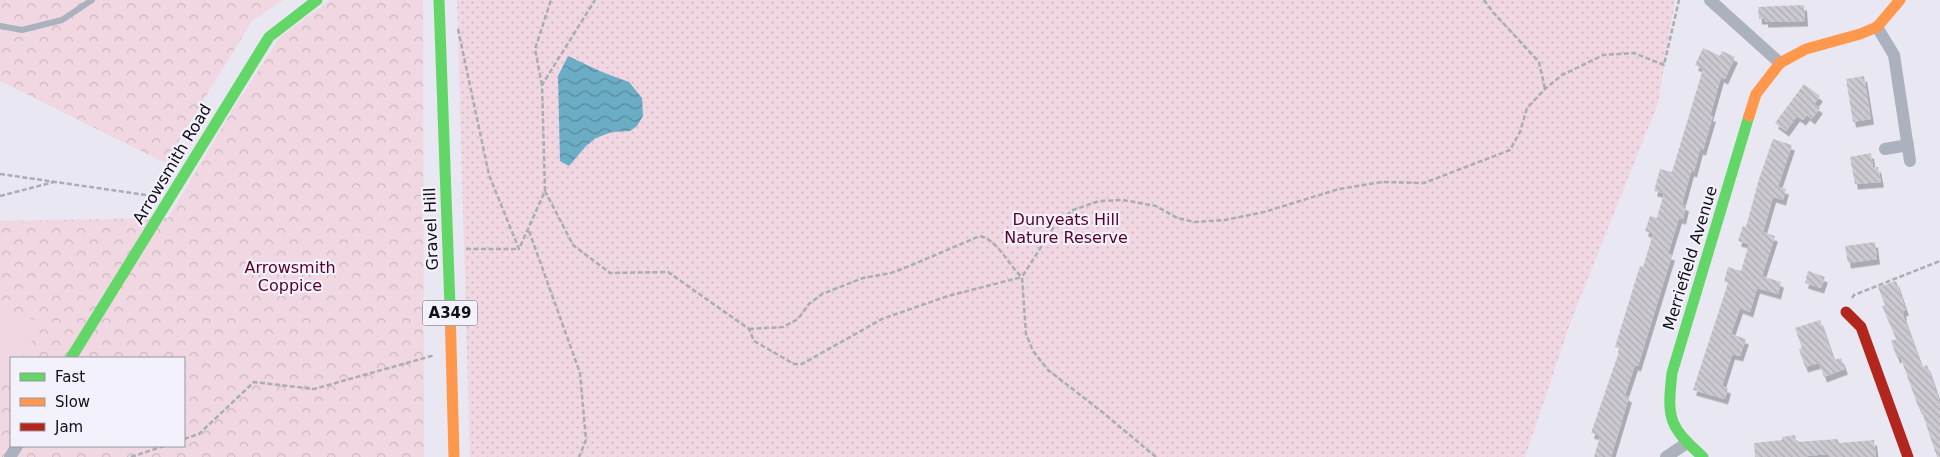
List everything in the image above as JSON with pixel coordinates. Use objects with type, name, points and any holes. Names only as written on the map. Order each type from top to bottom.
[{"type":"street","name":"Arrowsmith Road","points":[[72,357],[269,37],[317,0]]},
{"type":"street","name":"Gravel Hill","points":[[439,0],[449,248],[454,457]]},
{"type":"street","points":[[1710,0],[1780,63]]},
{"type":"street","name":"Merriefield Avenue","points":[[1703,457],[1687,443],[1673,424],[1668,407],[1672,373],[1756,94],[1780,63],[1806,49],[1860,34],[1877,27],[1900,0]]},
{"type":"street","points":[[1877,27],[1894,55],[1910,161]]},
{"type":"street","points":[[1885,148],[1908,145]]},
{"type":"street","points":[[1846,312],[1861,327],[1908,457]]},
{"type":"street","points":[[1666,457],[1687,443]]},
{"type":"lane","points":[[0,26],[22,30],[62,20],[92,0]]},
{"type":"path","points":[[519,249],[545,191],[542,85],[535,49],[551,0]]},
{"type":"path","points":[[542,85],[595,0]]},
{"type":"path","points":[[1484,0],[1539,62],[1545,88]]},
{"type":"path","points":[[1156,457],[1101,410],[1048,370],[1033,351],[1026,334],[1022,277],[1055,225],[1073,210],[1099,201],[1124,200],[1156,206],[1177,218],[1195,222],[1225,220],[1264,212],[1339,189],[1382,182],[1424,183],[1510,150],[1520,132],[1527,108],[1545,88],[1562,75],[1603,55],[1634,53],[1664,66],[1679,0]]},
{"type":"path","points":[[456,21],[489,175],[519,249]]},
{"type":"path","points":[[0,174],[169,198]]},
{"type":"path","points":[[0,196],[55,182]]},
{"type":"path","points":[[545,191],[573,245],[610,273],[668,272],[749,329],[754,341],[794,364],[802,364],[882,319],[948,296],[1022,277]]},
{"type":"path","points":[[528,230],[580,372],[586,440],[579,457]]},
{"type":"path","points":[[749,329],[783,327],[798,319],[809,304],[822,294],[863,278],[890,273],[907,267],[980,236],[992,241],[1014,270],[1022,277]]},
{"type":"path","points":[[449,248],[519,249]]},
{"type":"path","points":[[1846,312],[1854,295],[1940,262]]},
{"type":"path","points":[[185,439],[199,434],[254,382],[314,389],[451,351]]},
{"type":"path","points":[[131,457],[161,447]]},
{"type":"green space","points":[[0,0],[283,0],[252,21],[165,163],[0,81]]},
{"type":"green space","name":"Arrowsmith Coppice","points":[[330,0],[423,0],[424,457],[0,457],[0,387],[10,372],[10,447],[185,447],[185,357],[21,357],[45,322],[0,313],[0,221],[168,218],[233,109],[280,37]]},
{"type":"green space","name":"Dunyeats Hill Nature Reserve","points":[[457,0],[1675,0],[1658,103],[1572,318],[1525,457],[470,457]]},
{"type":"green space","points":[[0,313],[45,322],[21,357],[10,357],[10,372],[0,387]]},
{"type":"water","points":[[568,56],[629,82],[642,98],[643,116],[637,126],[630,131],[612,132],[596,138],[586,146],[569,166],[560,161],[558,76]]},
{"type":"building","points":[[1804,5],[1805,21],[1765,22],[1765,19],[1759,19],[1758,7]]},
{"type":"building","points":[[1703,48],[1720,56],[1722,51],[1735,57],[1725,79],[1721,77],[1710,116],[1713,116],[1703,150],[1700,149],[1694,172],[1691,171],[1682,204],[1686,206],[1683,219],[1679,218],[1668,254],[1672,255],[1638,366],[1635,365],[1625,395],[1629,397],[1611,457],[1594,457],[1600,436],[1591,433],[1620,349],[1615,347],[1640,266],[1643,267],[1653,234],[1645,231],[1650,216],[1657,218],[1664,193],[1654,191],[1660,169],[1672,172],[1703,69],[1695,65]]},
{"type":"building","points":[[1864,76],[1871,119],[1853,122],[1846,79]]},
{"type":"building","points":[[1804,84],[1820,96],[1814,104],[1820,108],[1812,119],[1807,115],[1803,120],[1797,116],[1786,131],[1775,123]]},
{"type":"building","points":[[1773,139],[1792,145],[1778,187],[1786,189],[1783,200],[1773,197],[1763,232],[1775,236],[1762,276],[1781,282],[1778,294],[1757,288],[1750,312],[1740,308],[1731,334],[1746,339],[1740,356],[1732,354],[1722,386],[1728,388],[1725,399],[1693,390],[1728,283],[1724,281],[1728,267],[1741,271],[1749,244],[1738,241],[1743,226],[1746,227],[1759,179]]},
{"type":"building","points":[[1871,153],[1873,168],[1878,167],[1881,182],[1855,184],[1850,157]]},
{"type":"building","points":[[1875,242],[1877,259],[1848,263],[1845,246]]},
{"type":"building","points":[[1808,271],[1825,277],[1821,288],[1805,283]]},
{"type":"building","points":[[1896,281],[1906,310],[1903,311],[1903,315],[1922,367],[1927,365],[1940,403],[1940,457],[1937,457],[1900,356],[1897,358],[1891,341],[1896,339],[1882,306],[1885,305],[1878,287]]},
{"type":"building","points":[[1820,320],[1834,360],[1841,358],[1845,369],[1824,377],[1819,363],[1805,367],[1799,349],[1802,348],[1795,328]]},
{"type":"building","points":[[1795,435],[1796,442],[1838,439],[1839,443],[1874,440],[1876,457],[1828,457],[1828,454],[1798,457],[1755,457],[1754,443],[1782,440],[1782,437]]},
{"type":"traffic: fast","points":[[72,357],[269,37],[317,0]]},
{"type":"traffic: fast","points":[[439,0],[450,307]]},
{"type":"traffic: fast","points":[[1703,457],[1676,429],[1672,420],[1670,411],[1672,373],[1749,116]]},
{"type":"traffic: slow","points":[[1749,116],[1756,94],[1780,63],[1806,49],[1860,34],[1877,27],[1900,0]]},
{"type":"traffic: slow","points":[[450,307],[454,457]]},
{"type":"traffic: jam","points":[[1846,312],[1861,327],[1908,457]]}]
